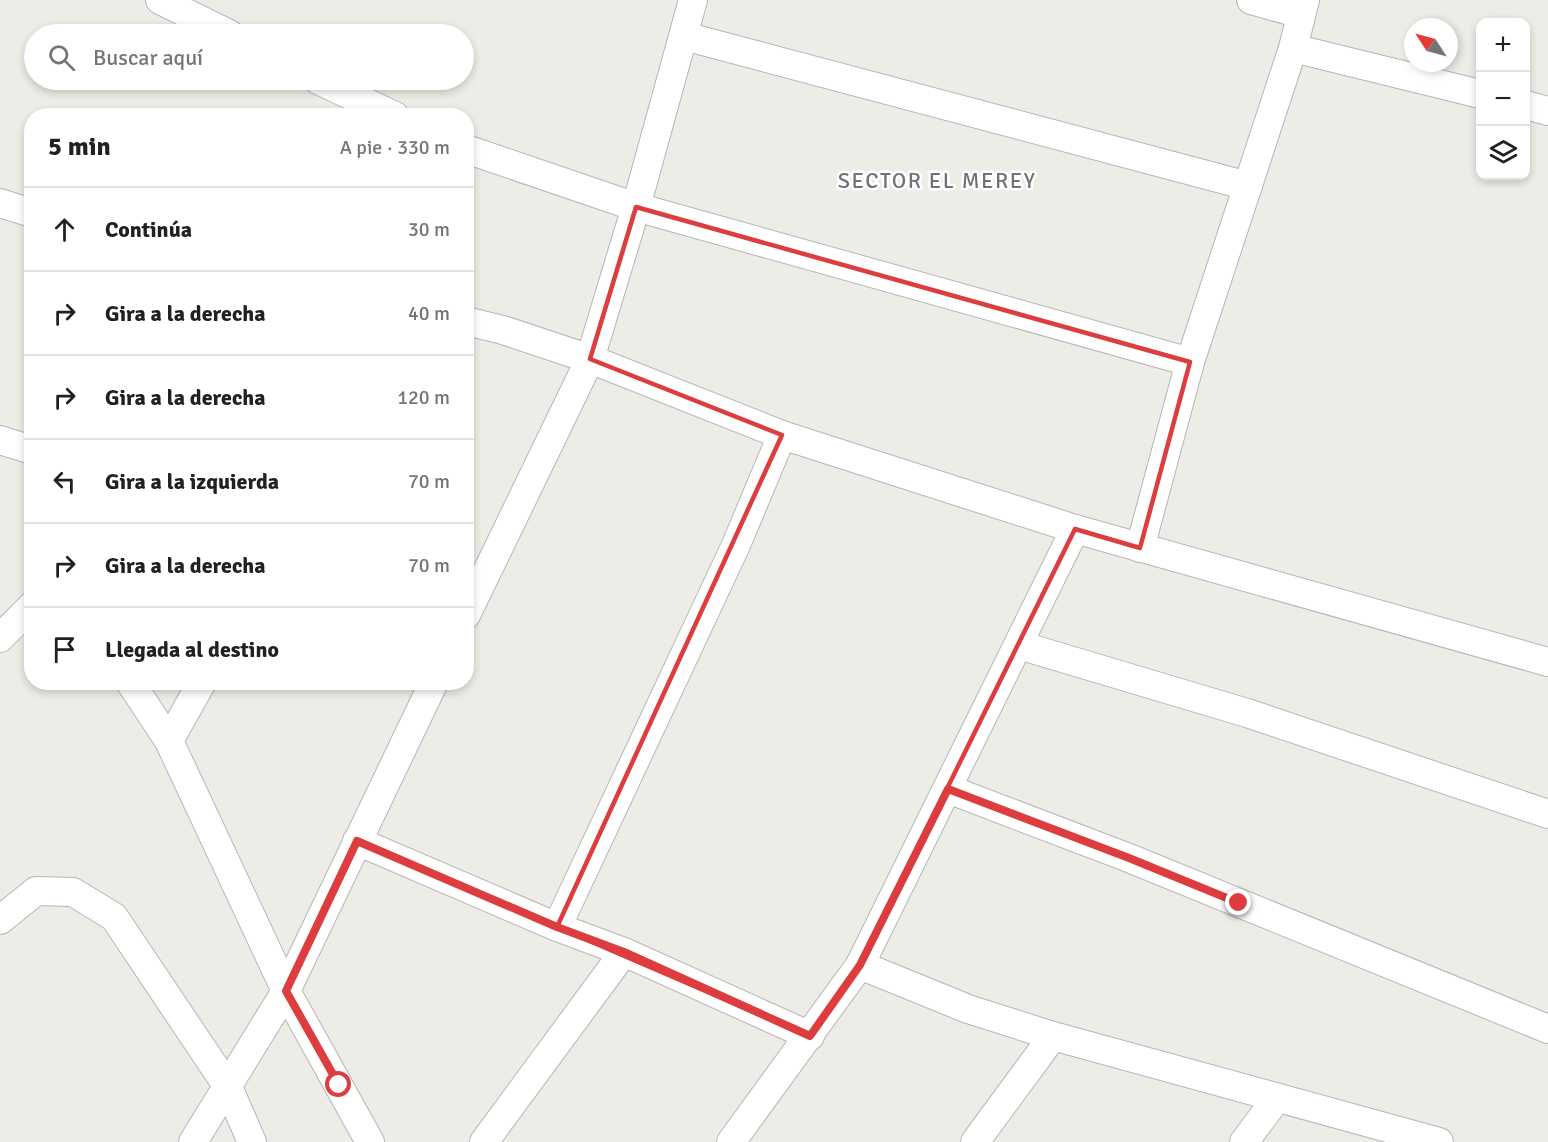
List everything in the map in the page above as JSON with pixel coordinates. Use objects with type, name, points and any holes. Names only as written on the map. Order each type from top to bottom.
[{"type":"street","points":[[160,0],[208,24]]},
{"type":"street","points":[[474,598],[590,359],[636,207],[693,0]]},
{"type":"street","points":[[1140,548],[1190,362],[1293,48],[1303,7],[1251,0]]},
{"type":"street","points":[[684,36],[1248,186]]},
{"type":"street","points":[[1293,48],[1476,93]]},
{"type":"street","points":[[339,90],[378,108]]},
{"type":"street","points":[[1530,106],[1548,111]]},
{"type":"street","points":[[474,152],[636,207],[1190,362]]},
{"type":"street","points":[[0,202],[24,210]]},
{"type":"street","points":[[474,323],[503,330],[590,359],[782,435],[1075,529],[1548,662]]},
{"type":"street","points":[[557,927],[736,544],[782,435]]},
{"type":"street","points":[[0,440],[24,448]]},
{"type":"street","points":[[731,1142],[860,965],[1075,529]]},
{"type":"street","points":[[0,638],[24,614]]},
{"type":"street","points":[[1019,645],[1247,713],[1548,814]]},
{"type":"street","points":[[135,690],[169,741],[286,991],[370,1142]]},
{"type":"street","points":[[169,741],[198,690]]},
{"type":"street","points":[[193,1142],[286,991],[430,690]]},
{"type":"street","points":[[948,789],[1129,858],[1548,1029]]},
{"type":"street","points":[[357,841],[557,927],[624,952],[810,1036]]},
{"type":"street","points":[[0,920],[36,891],[73,892],[114,917],[228,1087],[252,1142]]},
{"type":"street","points":[[484,1142],[624,952]]},
{"type":"street","points":[[860,965],[968,1009],[1053,1036],[1438,1142]]},
{"type":"street","points":[[975,1142],[1053,1036]]},
{"type":"street","points":[[1244,1142],[1277,1098]]},
{"type":"highlighted area","points":[[636,207],[1190,362],[1140,548],[1075,529],[860,965],[810,1036],[557,927],[782,435],[590,359]]},
{"type":"district","name":"SECTOR EL MEREY","points":[[937,180]]},
{"type":"route","points":[[339,1085],[286,991],[357,841],[557,927],[624,952],[810,1036],[860,965],[948,789],[1239,903]]}]
